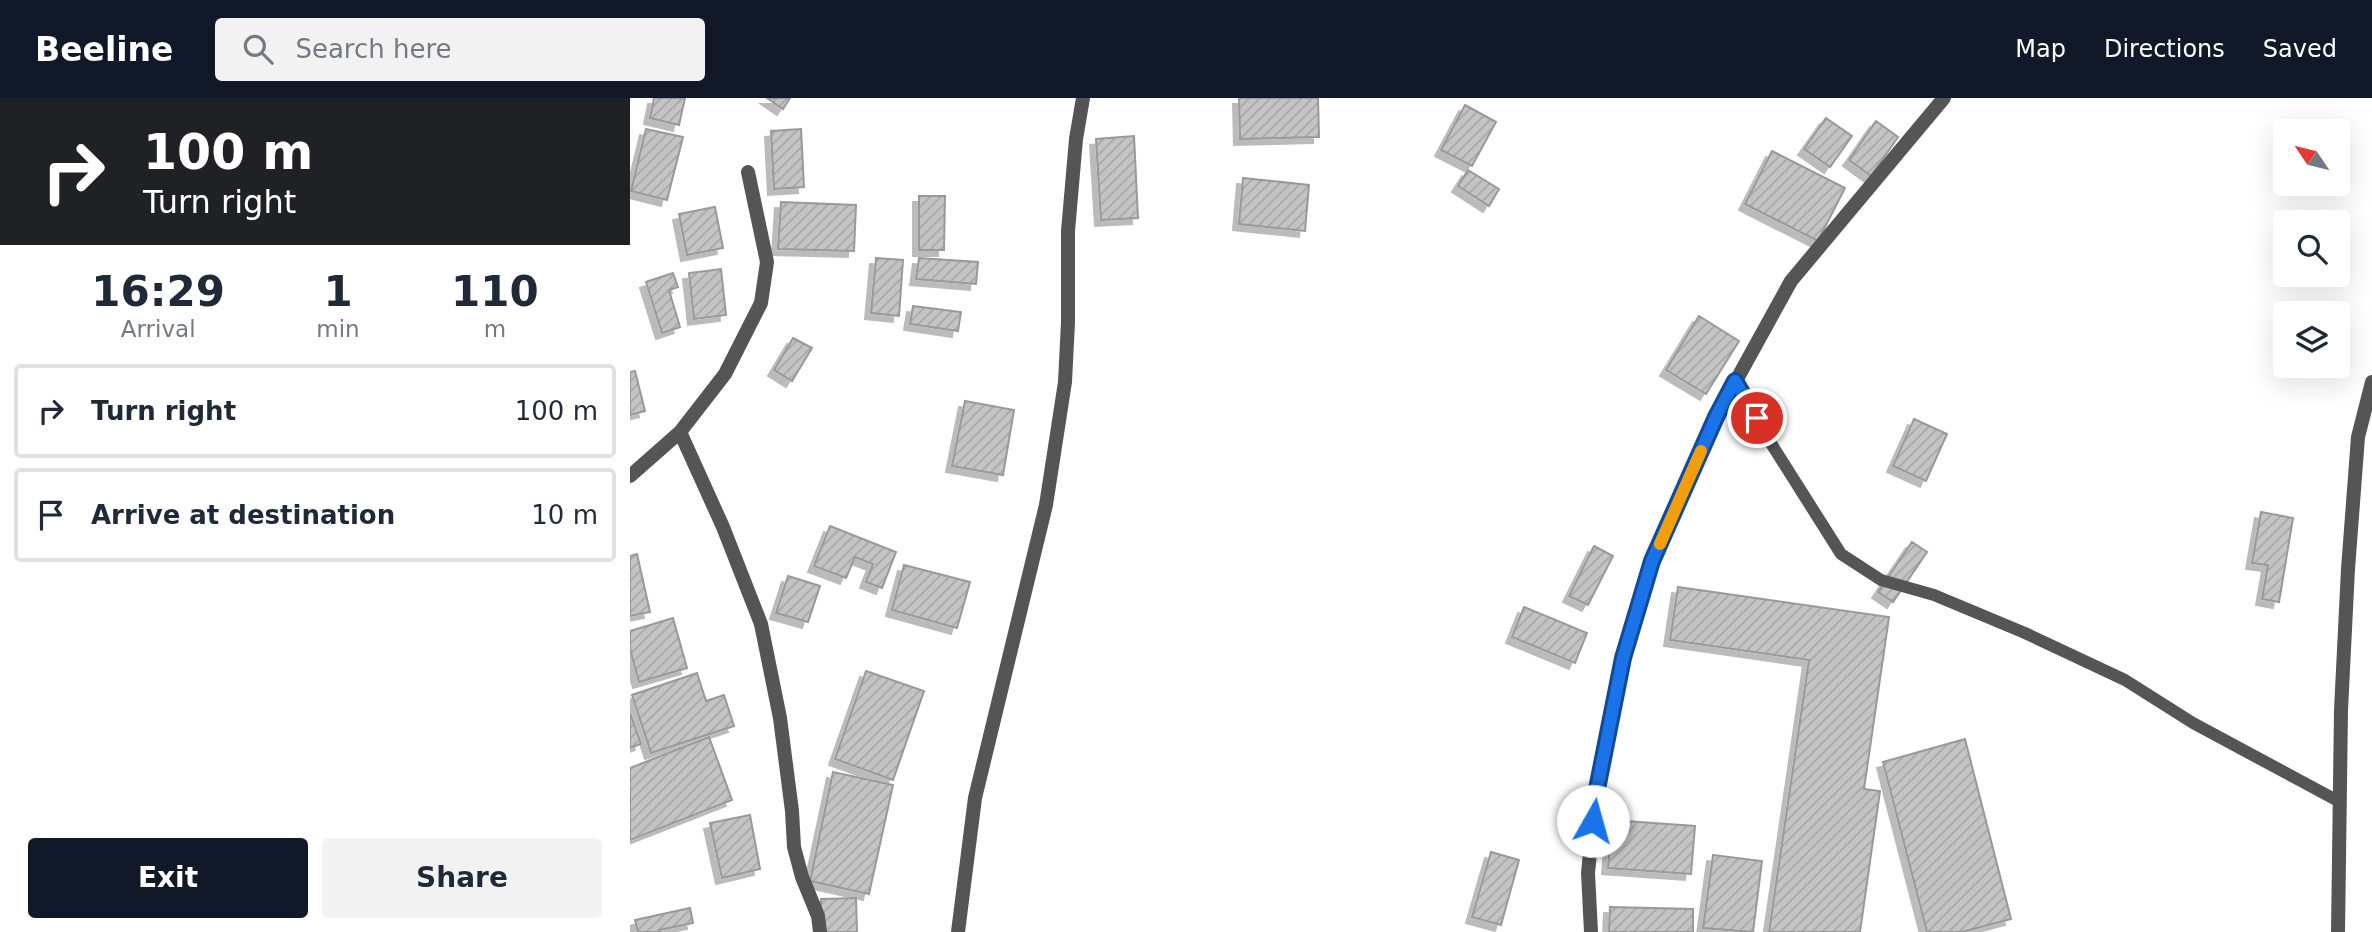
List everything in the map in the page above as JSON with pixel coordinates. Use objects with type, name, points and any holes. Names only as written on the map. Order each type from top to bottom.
[{"type":"street","points":[[958,932],[975,798],[1046,505],[1060,410],[1068,322],[1068,231],[1076,139],[1083,98]]},
{"type":"street","points":[[1591,932],[1588,873],[1596,794],[1623,658],[1652,561],[1716,417],[1791,281],[1944,98]]},
{"type":"street","points":[[630,476],[680,432],[725,374],[761,303],[767,262],[748,172]]},
{"type":"street","points":[[2338,932],[2341,710],[2350,542],[2358,437],[2372,382]]},
{"type":"street","points":[[680,432],[723,527],[761,624],[780,718],[794,847],[802,877],[818,916],[820,932]]},
{"type":"lane","points":[[1735,381],[1841,554],[1881,580],[1934,595],[2025,633],[2125,680],[2193,723],[2340,802]]},
{"type":"building","points":[[654,98],[685,98],[679,125],[650,118]]},
{"type":"building","points":[[767,98],[790,98],[783,109]]},
{"type":"building","points":[[1239,98],[1318,98],[1319,137],[1240,139]]},
{"type":"building","points":[[1465,105],[1496,122],[1472,166],[1441,150]]},
{"type":"building","points":[[1826,118],[1852,136],[1830,167],[1804,149]]},
{"type":"building","points":[[1876,121],[1898,137],[1871,176],[1849,160]]},
{"type":"building","points":[[646,129],[683,137],[667,200],[631,191]]},
{"type":"building","points":[[801,129],[804,187],[774,189],[771,131]]},
{"type":"building","points":[[1134,136],[1138,218],[1101,220],[1096,139]]},
{"type":"building","points":[[1772,151],[1845,188],[1818,241],[1745,204]]},
{"type":"building","points":[[1468,170],[1499,189],[1489,206],[1458,186]]},
{"type":"building","points":[[1243,178],[1309,185],[1305,231],[1239,224]]},
{"type":"building","points":[[919,196],[945,196],[944,250],[919,250]]},
{"type":"building","points":[[781,202],[856,205],[854,251],[778,249]]},
{"type":"building","points":[[715,207],[723,248],[687,255],[679,214]]},
{"type":"building","points":[[876,258],[903,260],[899,316],[871,313]]},
{"type":"building","points":[[919,258],[978,262],[976,284],[916,279]]},
{"type":"building","points":[[721,269],[726,315],[694,319],[689,273]]},
{"type":"building","points":[[673,273],[678,287],[669,290],[680,327],[662,333],[646,282]]},
{"type":"building","points":[[913,306],[961,312],[958,331],[910,324]]},
{"type":"building","points":[[1699,316],[1739,341],[1706,394],[1666,370]]},
{"type":"building","points":[[793,338],[812,348],[792,381],[774,370]]},
{"type":"building","points":[[635,371],[645,411],[630,415],[630,372]]},
{"type":"building","points":[[965,401],[1014,410],[1003,475],[952,466]]},
{"type":"building","points":[[1914,419],[1947,434],[1926,481],[1893,466]]},
{"type":"building","points":[[2261,512],[2293,518],[2279,602],[2262,599],[2268,565],[2252,563]]},
{"type":"building","points":[[830,526],[896,552],[882,588],[866,582],[873,564],[855,557],[846,578],[814,566]]},
{"type":"building","points":[[1912,542],[1927,552],[1893,602],[1878,592]]},
{"type":"building","points":[[1594,546],[1613,556],[1588,605],[1569,596]]},
{"type":"building","points":[[637,554],[650,612],[630,616],[630,556]]},
{"type":"building","points":[[904,565],[970,582],[957,628],[892,610]]},
{"type":"building","points":[[788,576],[820,586],[808,622],[776,613]]},
{"type":"building","points":[[1678,587],[1889,617],[1864,789],[1880,791],[1860,932],[1769,932],[1809,660],[1670,640]]},
{"type":"building","points":[[1524,607],[1587,633],[1575,663],[1512,637]]},
{"type":"building","points":[[673,618],[687,668],[639,682],[630,649],[630,631]]},
{"type":"building","points":[[866,671],[924,691],[893,780],[835,759]]},
{"type":"building","points":[[697,673],[706,701],[724,695],[734,726],[651,753],[632,695]]},
{"type":"building","points":[[630,713],[641,744],[630,748]]},
{"type":"building","points":[[709,737],[732,800],[630,840],[630,768]]},
{"type":"building","points":[[1965,739],[2011,919],[1962,932],[1927,932],[1883,762]]},
{"type":"building","points":[[833,772],[893,785],[869,894],[810,881]]},
{"type":"building","points":[[750,815],[760,869],[722,878],[710,823]]},
{"type":"building","points":[[1612,820],[1695,826],[1691,874],[1608,868]]},
{"type":"building","points":[[1491,852],[1519,860],[1501,925],[1472,917]]},
{"type":"building","points":[[1713,855],[1762,861],[1753,932],[1703,928]]},
{"type":"building","points":[[856,898],[857,932],[821,932],[821,899]]},
{"type":"building","points":[[1610,907],[1693,909],[1693,932],[1609,932]]},
{"type":"building","points":[[690,908],[693,923],[659,930],[660,932],[638,932],[635,920]]},
{"type":"slow traffic","points":[[1660,544],[1701,451]]},
{"type":"route","points":[[1593,821],[1623,658],[1652,561],[1716,417],[1735,381],[1757,418]]}]
